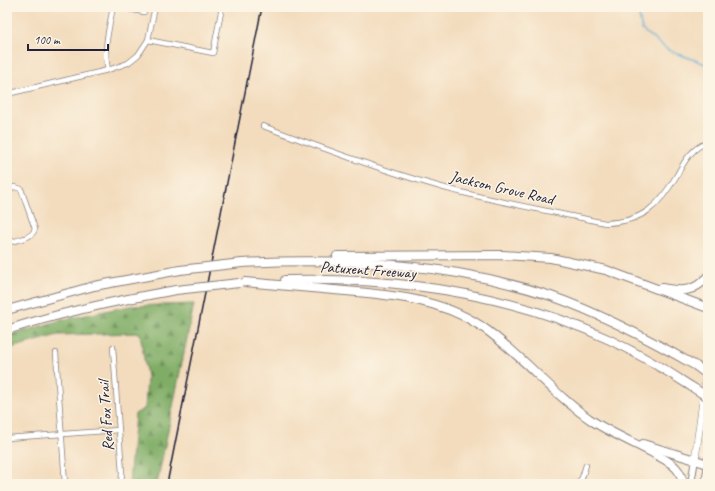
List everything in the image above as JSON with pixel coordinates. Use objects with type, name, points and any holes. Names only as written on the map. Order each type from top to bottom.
[{"type":"highway","points":[[266,262],[329,256],[522,256],[551,258],[612,272],[708,308]]},
{"type":"highway","name":"Patuxent Freeway","points":[[7,310],[94,286],[180,270],[242,263],[329,261],[402,266],[438,270],[497,281],[551,296],[641,335],[708,374]]},
{"type":"highway","points":[[649,286],[674,290],[689,290],[697,287],[708,276]]},
{"type":"highway","name":"Patuxent Freeway","points":[[7,330],[98,305],[176,290],[242,283],[297,280],[368,281],[435,288],[473,295],[507,303],[578,326],[635,353],[708,397]]},
{"type":"highway","points":[[242,283],[298,286],[397,296],[422,301],[454,312],[480,326],[496,338],[569,403],[596,423],[670,462],[680,473],[683,484]]},
{"type":"highway","points":[[618,434],[642,444],[708,464]]},
{"type":"main road","points":[[691,484],[708,364]]},
{"type":"main road","points":[[705,484],[708,464]]},
{"type":"street","points":[[108,70],[105,47],[113,7]]},
{"type":"street","points":[[118,7],[144,12]]},
{"type":"street","points":[[7,94],[108,70],[121,66],[134,59],[148,40],[156,7]]},
{"type":"street","points":[[148,40],[213,53],[222,7]]},
{"type":"street","name":"Jackson Grove Road","points":[[263,126],[347,158],[441,187],[484,198],[605,223],[615,223],[645,214],[656,205],[670,188],[693,150],[708,142]]},
{"type":"street","points":[[7,189],[15,187],[22,190],[35,229],[32,234],[7,244]]},
{"type":"street","name":"Red Fox Trail","points":[[113,347],[122,473],[121,484]]},
{"type":"street","points":[[56,353],[65,484]]},
{"type":"street","points":[[7,438],[119,430]]},
{"type":"street","points":[[576,484],[582,478],[586,465]]},
{"type":"green space","points":[[194,304],[157,484],[129,484],[135,414],[145,408],[147,378],[140,333],[58,335],[7,349],[7,336],[58,321],[129,306]]},
{"type":"waterway","points":[[637,7],[642,30],[668,50],[708,65]]},
{"type":"railway","points":[[167,484],[262,7]]}]
